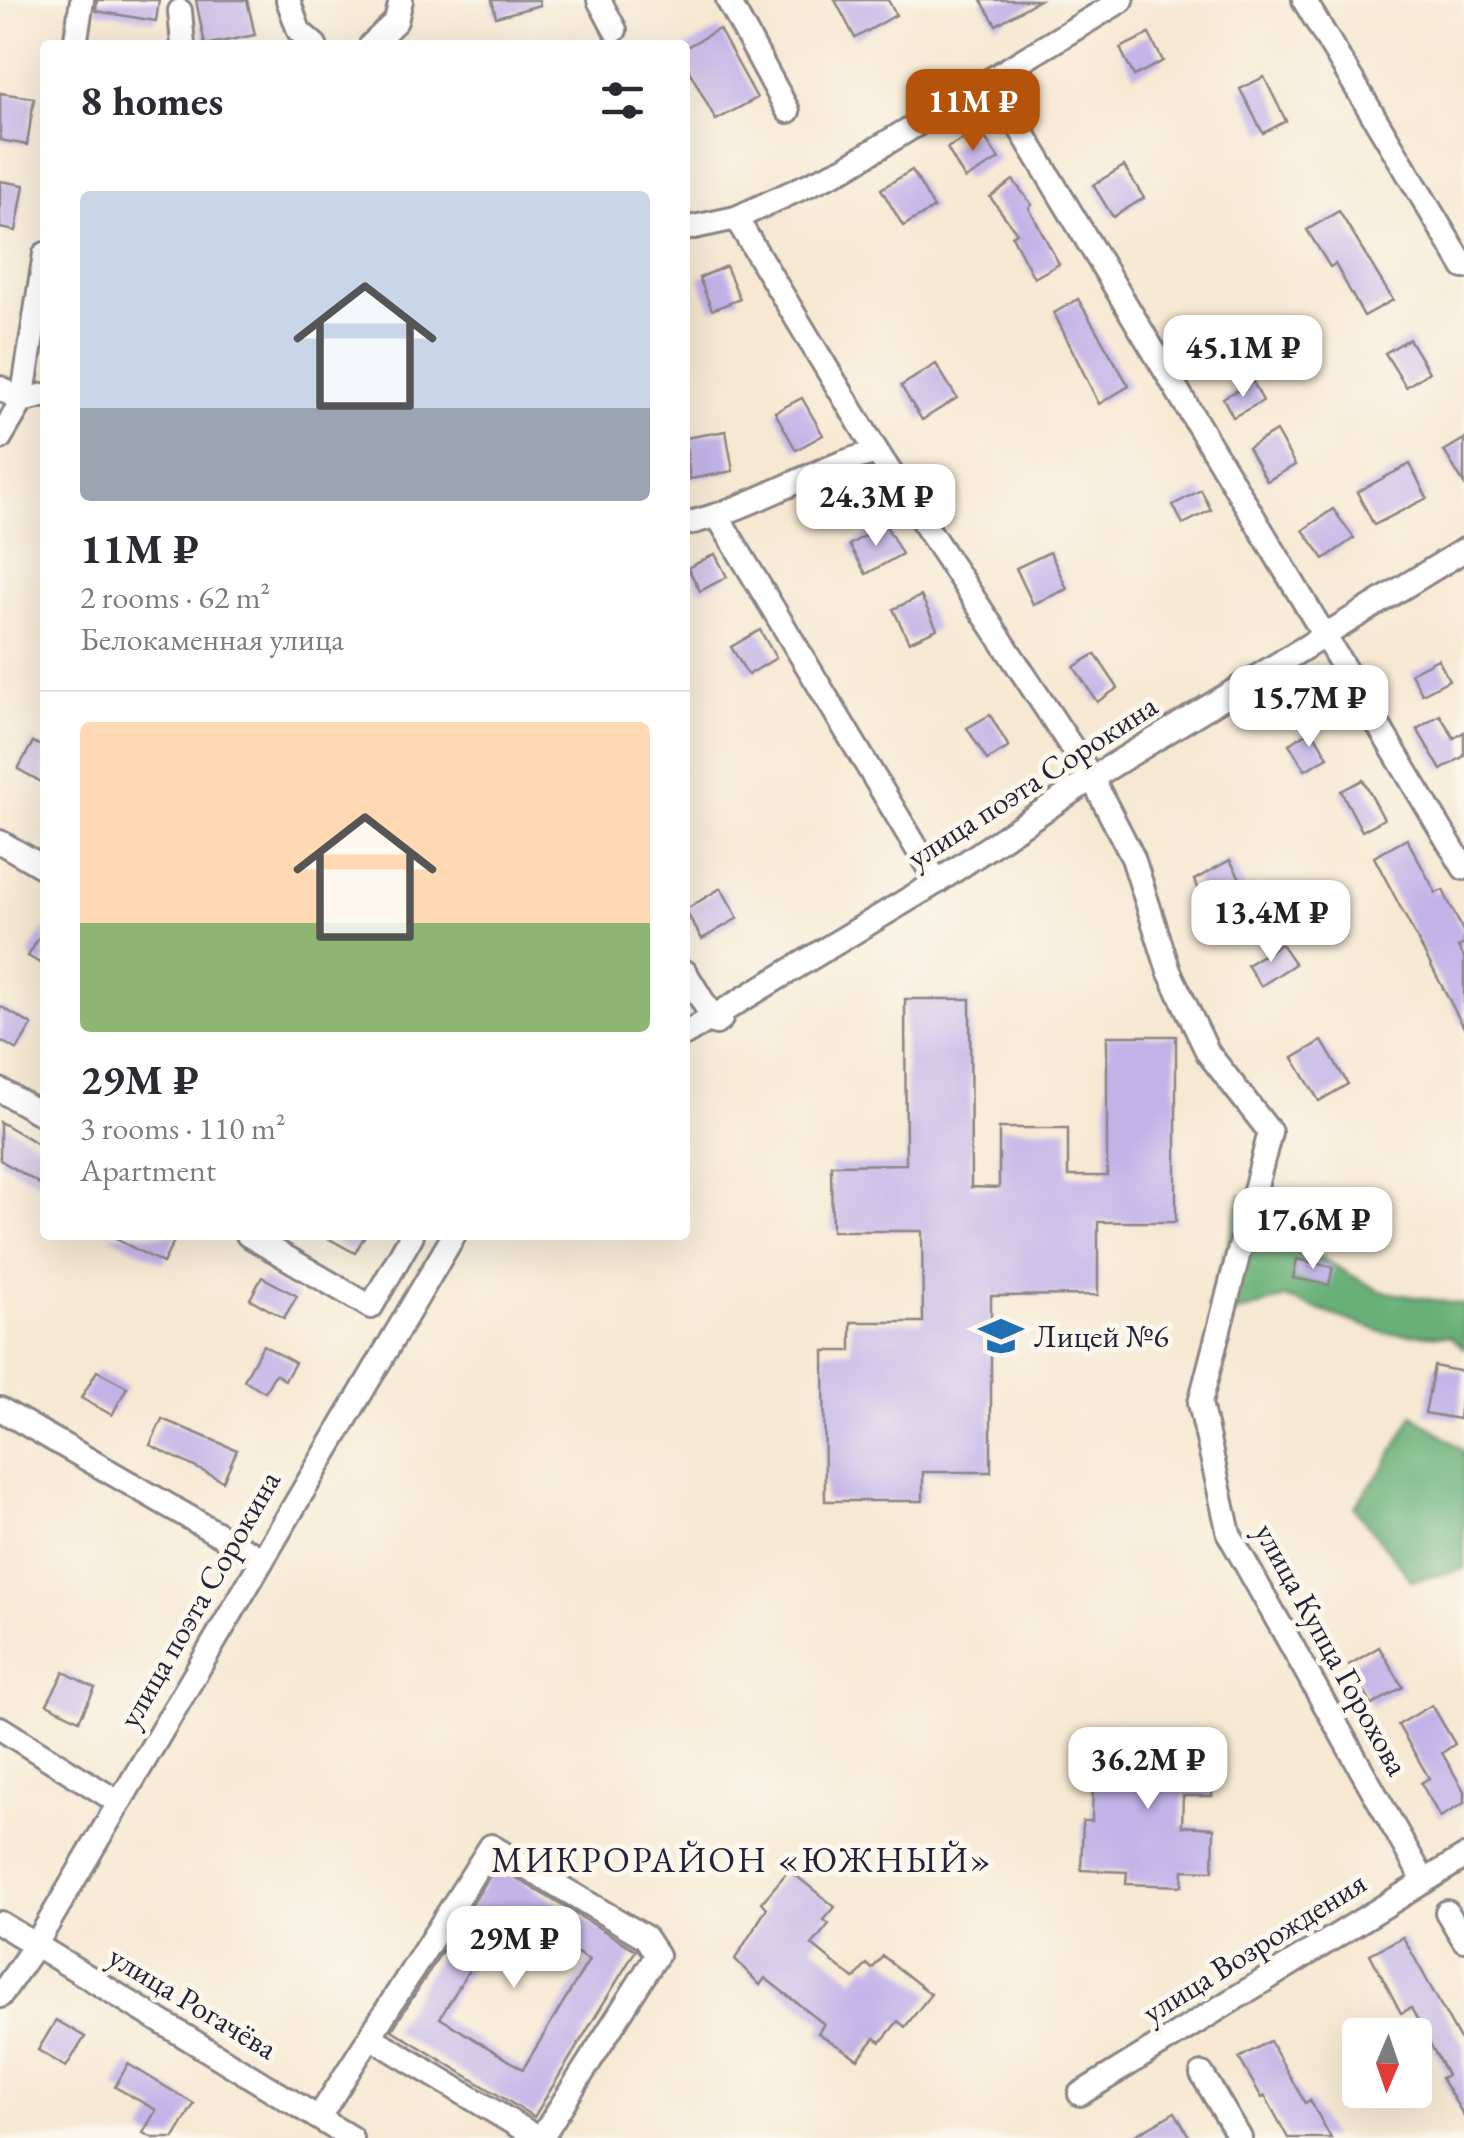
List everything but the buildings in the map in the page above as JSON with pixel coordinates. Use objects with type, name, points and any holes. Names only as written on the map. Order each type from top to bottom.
[{"type":"street","points":[[76,40],[82,0]]},
{"type":"street","points":[[288,0],[299,31],[310,40]]},
{"type":"street","points":[[376,40],[396,21],[401,0]]},
{"type":"street","points":[[599,0],[615,30]]},
{"type":"street","points":[[728,0],[788,111]]},
{"type":"street","points":[[1304,0],[1464,267]]},
{"type":"street","points":[[690,228],[736,218],[845,168],[1112,3]]},
{"type":"street","points":[[180,11],[183,40]]},
{"type":"street","points":[[990,80],[1464,868]]},
{"type":"street","name":"улица Купца Горохова","points":[[736,218],[876,452],[1092,778],[1133,858],[1168,971],[1208,1053],[1270,1132],[1200,1402],[1228,1534],[1424,1880]]},
{"type":"street","points":[[0,438],[34,398],[40,319]]},
{"type":"street","points":[[0,388],[34,398]]},
{"type":"street","points":[[690,523],[718,517],[840,461],[876,452]]},
{"type":"street","points":[[718,517],[937,882]]},
{"type":"street","name":"улица поэта Сорокина","points":[[690,1031],[937,882],[1092,778],[1464,550]]},
{"type":"street","points":[[0,842],[40,865]]},
{"type":"street","points":[[690,980],[716,1024],[733,1008]]},
{"type":"street","points":[[0,1090],[40,1113]]},
{"type":"street","points":[[257,1240],[371,1307],[409,1240]]},
{"type":"street","name":"улица поэта Сорокина","points":[[0,1996],[36,1944],[260,1558],[451,1240]]},
{"type":"street","points":[[0,1410],[260,1558]]},
{"type":"street","points":[[0,1728],[118,1802]]},
{"type":"street","points":[[319,2118],[492,1846],[645,1938],[657,1954],[539,2138],[372,2038]]},
{"type":"street","name":"улица Возрождения","points":[[1080,2094],[1464,1857]]},
{"type":"street","points":[[1447,1912],[1464,1940]]},
{"type":"street","name":"улица Рогачёва","points":[[0,1923],[351,2138]]},
{"type":"street","points":[[1202,2074],[1240,2138]]},
{"type":"green space","points":[[1242,1195],[1268,1228],[1380,1291],[1464,1305],[1464,1348],[1449,1336],[1385,1333],[1285,1298],[1229,1316],[1208,1308]]},
{"type":"green space","points":[[1413,1415],[1464,1451],[1464,1569],[1412,1581],[1354,1507],[1385,1466]]},
{"type":"place","name":"Лицей №6","points":[[1001,1336]]},
{"type":"district","name":"МИКРОРАЙОН «ЮЖНЫЙ»","points":[[742,1860]]}]
